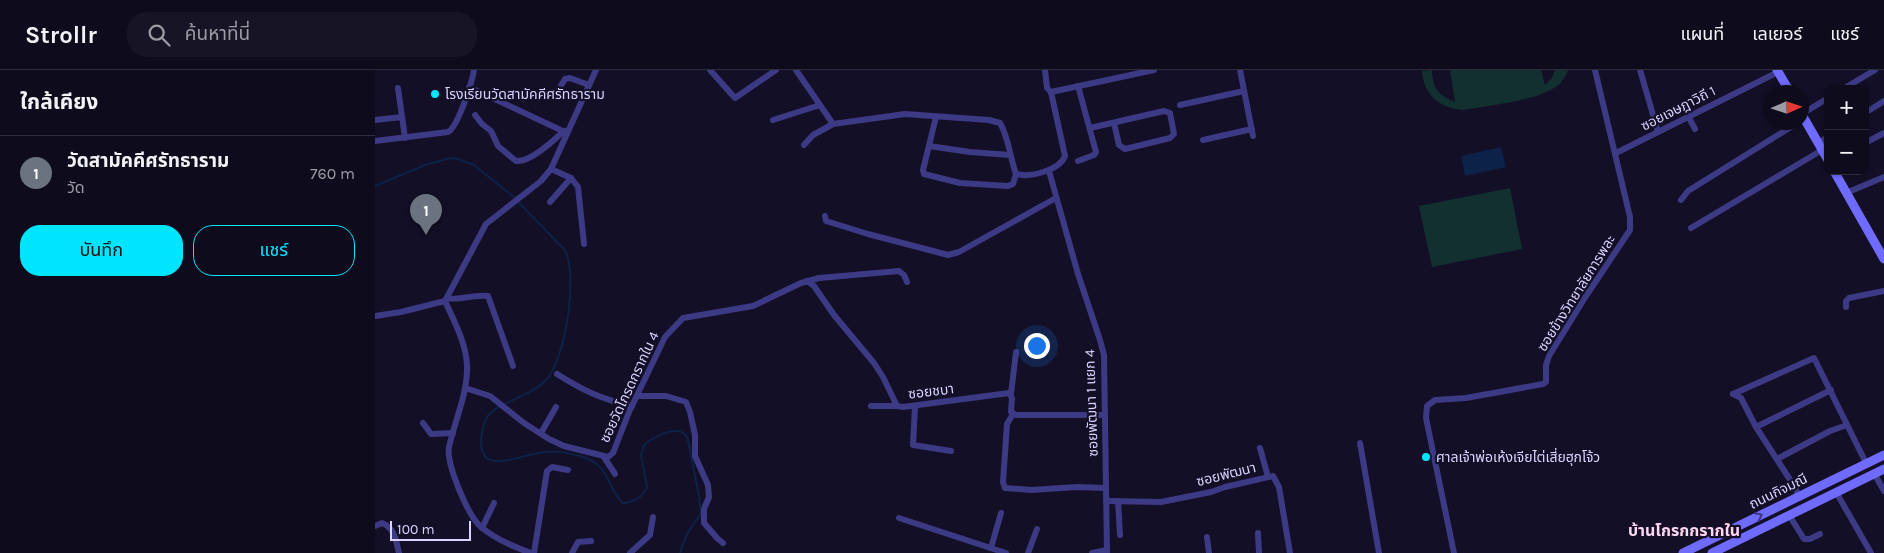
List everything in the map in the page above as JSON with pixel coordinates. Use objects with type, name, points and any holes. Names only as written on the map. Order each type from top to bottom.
[{"type":"main road","points":[[1778,71],[1786,85]]},
{"type":"main road","points":[[1809,129],[1824,153]]},
{"type":"main road","points":[[1836,175],[1884,259]]},
{"type":"main road","name":"ถนนกิจมณี","points":[[1683,553],[1884,455]]},
{"type":"main road","name":"ถนนกิจมณี","points":[[1712,553],[1884,469]]},
{"type":"main road","points":[[1839,477],[1840,490]]},
{"type":"street","points":[[375,141],[452,130],[458,121],[474,70]]},
{"type":"street","points":[[568,470],[552,467],[547,471],[533,553],[512,545],[478,525],[450,466],[449,452],[465,388],[467,370],[465,349],[446,299],[487,224],[526,194],[551,169],[566,132],[596,70]]},
{"type":"street","points":[[713,71],[735,98],[776,70]]},
{"type":"street","points":[[796,70],[833,124]]},
{"type":"street","points":[[1017,174],[1021,176],[1049,170],[1059,165],[1065,156],[1051,92],[1047,88],[1045,70]]},
{"type":"street","points":[[1051,92],[1154,70]]},
{"type":"street","points":[[1203,140],[1253,132],[1240,70]]},
{"type":"street","name":"ซอยข้างวิทยาลัยการพละ","points":[[1454,553],[1426,418],[1427,406],[1435,400],[1466,398],[1546,382],[1546,365],[1549,356],[1630,230],[1630,216],[1595,70]]},
{"type":"street","points":[[1640,70],[1658,132]]},
{"type":"street","points":[[1850,85],[1875,70]]},
{"type":"street","name":"ซอยเจษฎาวิถี 1","points":[[1615,153],[1778,71]]},
{"type":"street","points":[[557,92],[565,80],[570,78],[589,86]]},
{"type":"street","points":[[1077,86],[1096,152],[1094,155],[1078,161]]},
{"type":"street","points":[[469,87],[566,132]]},
{"type":"street","points":[[398,88],[405,138]]},
{"type":"street","points":[[1180,105],[1244,91]]},
{"type":"street","points":[[1809,113],[1824,101]]},
{"type":"street","points":[[1869,110],[1884,101]]},
{"type":"street","points":[[773,120],[820,104]]},
{"type":"street","points":[[1089,128],[1168,112],[1170,113],[1174,134],[1170,138],[1125,149],[1119,145],[1114,123]]},
{"type":"street","points":[[804,145],[813,135],[833,124],[905,114],[989,120],[1000,123],[1017,174],[1013,184],[1008,186],[960,183],[927,176],[923,170],[936,117]]},
{"type":"street","points":[[475,115],[491,131],[498,146],[516,161],[532,156],[566,132]]},
{"type":"street","points":[[1688,116],[1695,130]]},
{"type":"street","points":[[375,120],[402,117]]},
{"type":"street","points":[[1681,200],[1688,191],[1783,130]]},
{"type":"street","points":[[1869,140],[1884,133]]},
{"type":"street","points":[[1691,228],[1820,146],[1824,142]]},
{"type":"street","points":[[929,146],[1010,155]]},
{"type":"street","points":[[551,169],[571,178],[578,187],[584,244]]},
{"type":"street","name":"ซอยพัฒนา 1 แยก 4","points":[[1049,170],[1078,274],[1102,347],[1104,363],[1107,551]]},
{"type":"street","points":[[1846,193],[1884,177]]},
{"type":"street","points":[[550,202],[571,178]]},
{"type":"street","points":[[825,216],[826,221],[948,255],[959,252],[1056,198]]},
{"type":"street","name":"ซอยวัดโกรดกรากใน 4","points":[[465,388],[490,396],[541,433],[564,446],[608,457],[613,452],[632,406],[665,337],[683,318],[753,306],[808,281],[819,278],[899,271],[904,275],[907,282]]},
{"type":"street","name":"ซอยชบา","points":[[808,281],[814,286],[834,315],[874,363],[897,406],[915,406],[1006,393],[1011,394]]},
{"type":"street","points":[[1846,307],[1846,301],[1849,298],[1884,291]]},
{"type":"street","points":[[375,316],[401,312],[446,299],[479,294],[488,296],[513,366]]},
{"type":"street","points":[[1016,352],[1011,394],[1013,414],[1007,424],[1003,482],[1005,488],[1031,490],[1106,488]]},
{"type":"street","points":[[1797,497],[1796,489],[1756,427],[1741,398],[1733,394],[1812,358],[1815,359],[1866,464]]},
{"type":"street","points":[[557,374],[583,390],[605,400],[632,406]]},
{"type":"street","points":[[1756,427],[1831,390]]},
{"type":"street","points":[[638,396],[666,396],[686,402],[695,435],[695,456],[707,485],[709,497],[704,509],[704,523],[723,543]]},
{"type":"street","points":[[871,406],[897,406]]},
{"type":"street","points":[[915,406],[913,445],[951,451]]},
{"type":"street","points":[[541,433],[556,407]]},
{"type":"street","points":[[1013,414],[1104,415]]},
{"type":"street","points":[[423,423],[431,434],[453,433]]},
{"type":"street","points":[[1777,459],[1830,431],[1847,425]]},
{"type":"street","points":[[1360,444],[1379,553]]},
{"type":"street","points":[[1260,448],[1268,477]]},
{"type":"street","points":[[604,457],[615,474]]},
{"type":"street","points":[[1874,473],[1884,491]]},
{"type":"street","name":"ซอยพัฒนา","points":[[1107,501],[1161,502],[1211,492],[1273,476],[1277,481],[1290,553]]},
{"type":"street","points":[[1840,490],[1871,553]]},
{"type":"street","points":[[1118,501],[1120,536]]},
{"type":"street","points":[[478,525],[495,502]]},
{"type":"street","points":[[991,548],[1001,513]]},
{"type":"street","points":[[1789,515],[1805,540],[1821,534]]},
{"type":"street","points":[[630,553],[650,535],[653,517]]},
{"type":"street","points":[[899,518],[1007,553]]},
{"type":"street","points":[[375,526],[382,523],[393,531],[399,553]]},
{"type":"street","points":[[1028,553],[1037,529]]},
{"type":"street","points":[[1258,533],[1259,553]]},
{"type":"street","points":[[1207,537],[1209,553]]},
{"type":"street","points":[[572,553],[579,542],[591,541]]},
{"type":"street","points":[[1092,553],[1107,551]]},
{"type":"green space","points":[[1432,70],[1433,81],[1437,90],[1455,102],[1450,70],[1541,70],[1545,85],[1552,78],[1555,70],[1568,70],[1561,83],[1545,93],[1509,102],[1462,110],[1439,103],[1429,93],[1422,71]]},
{"type":"green space","points":[[1510,188],[1522,249],[1432,267],[1419,206]]},
{"type":"water","points":[[1501,147],[1506,167],[1465,176],[1461,156]]},
{"type":"waterway","points":[[375,186],[425,165],[450,158],[474,165],[515,198]]},
{"type":"waterway","points":[[503,405],[537,388],[546,380],[553,369],[564,336],[570,297],[569,262],[565,250],[518,202]]},
{"type":"waterway","points":[[499,407],[489,415],[483,427],[481,444],[484,455],[490,460],[510,460],[549,452],[583,457],[601,468],[614,492],[623,503],[631,502],[638,498],[647,487],[641,455],[644,445],[668,432],[674,431],[685,434],[688,440],[701,514],[688,532],[680,553]]},
{"type":"place","name":"โรงเรียนวัดสามัคคีศรัทธาราม","points":[[435,94]]},
{"type":"place","name":"วัดสามัคคีศรัทธาราม","points":[[426,235]]},
{"type":"place","name":"ศาลเจ้าพ่อเห้งเจียไต่เสี่ยฮุกโจ้ว","points":[[1426,457]]},
{"type":"district","name":"บ้านโกรกกรากใน","points":[[1684,530]]}]
